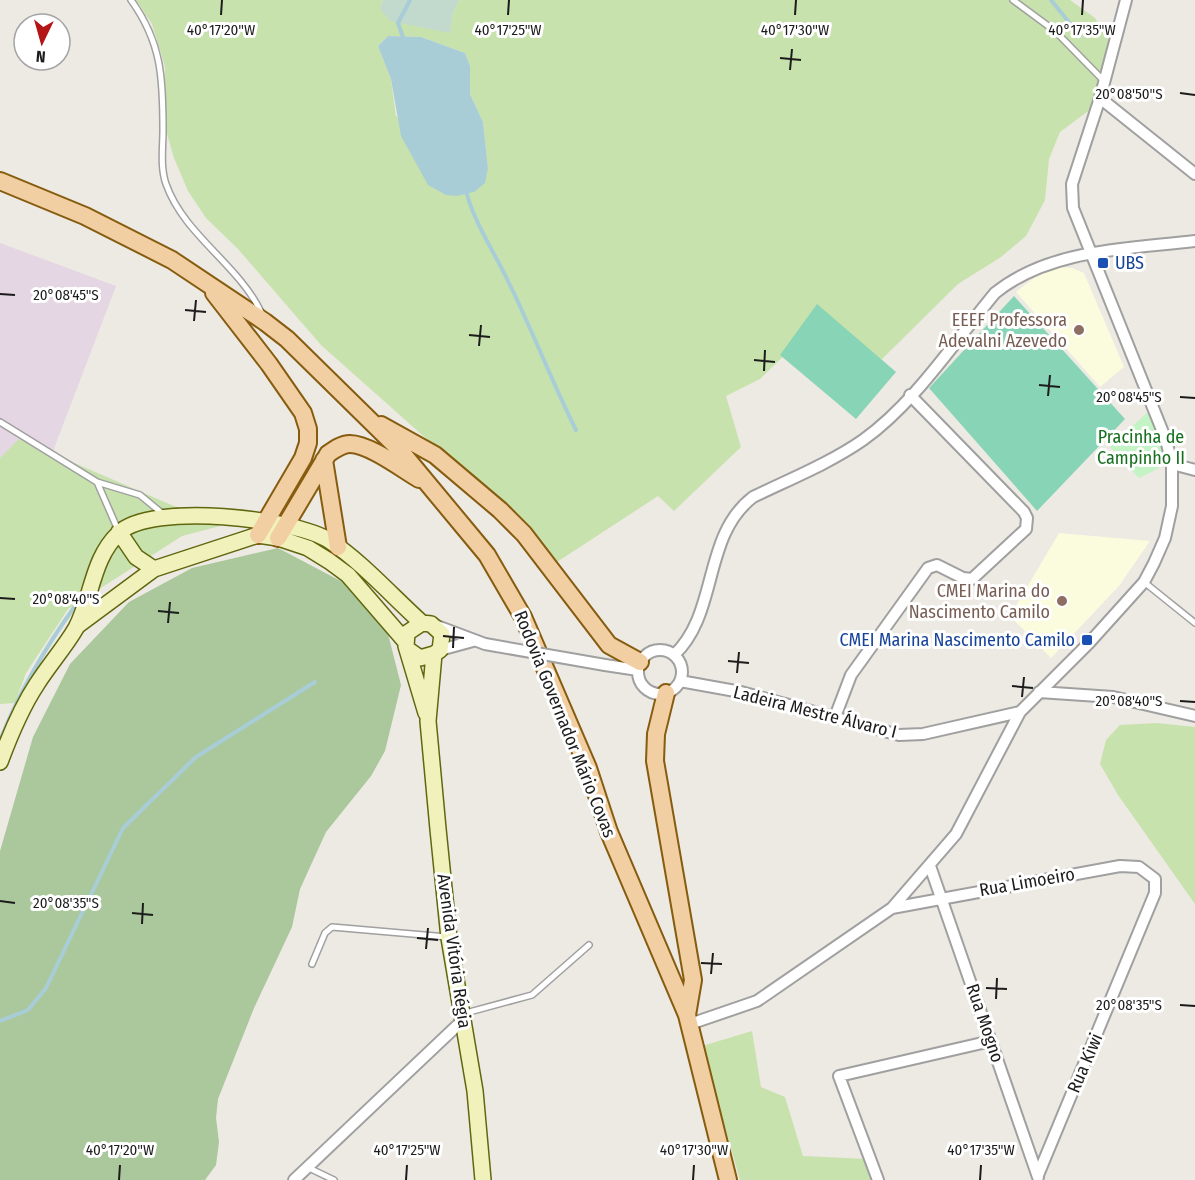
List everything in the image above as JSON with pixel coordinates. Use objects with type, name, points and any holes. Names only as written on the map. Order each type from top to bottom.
[{"type":"main road","name":"Rodovia Governador Mário Covas","points":[[0,182],[85,216],[172,260],[265,322],[287,339],[374,422],[487,555],[523,616],[588,768],[609,832],[689,1019],[728,1180]]},
{"type":"main road","points":[[204,281],[269,364],[303,413],[308,429],[308,443],[303,458],[261,527]]},
{"type":"main road","points":[[374,422],[400,434],[435,455],[483,494],[524,534],[609,645],[639,666]]},
{"type":"main road","points":[[282,531],[324,460],[339,446],[350,444],[366,448],[432,488]]},
{"type":"main road","points":[[324,460],[338,547]]},
{"type":"main road","points":[[666,693],[656,734],[656,762],[693,980],[689,1019]]},
{"type":"street","points":[[689,1019],[757,1001],[892,908],[956,834],[1020,712],[1089,643],[1144,582],[1165,538],[1172,506],[1172,464],[1166,440],[1073,208],[1072,190],[1126,0]]},
{"type":"street","points":[[1100,98],[1195,174]]},
{"type":"street","points":[[674,655],[692,634],[726,528],[742,505],[753,497],[864,439],[882,425],[995,293],[1008,283],[1035,269],[1091,254],[1195,241]]},
{"type":"street","points":[[835,717],[851,675],[928,568],[937,565],[963,579],[972,579],[1026,529],[1028,523],[1024,512],[910,395]]},
{"type":"street","points":[[1172,464],[1195,470]]},
{"type":"street","points":[[0,762],[36,686],[76,626],[91,581],[107,549],[119,532],[147,520],[167,517],[319,536],[338,547],[427,624],[442,634],[437,652]]},
{"type":"street","points":[[76,626],[154,569],[261,527]]},
{"type":"street","points":[[282,531],[348,575],[406,645],[420,658],[473,641]]},
{"type":"street","points":[[119,532],[136,557],[154,569]]},
{"type":"street","points":[[406,645],[414,626],[427,624],[485,644],[605,665],[639,666]]},
{"type":"street","name":"Avenida Vitória Régia","points":[[406,645],[428,721],[448,938],[475,1092],[483,1180]]},
{"type":"street","points":[[661,650],[674,655],[681,666],[680,681],[666,693],[656,694],[644,688],[640,682],[639,666],[653,651],[661,650]]},
{"type":"street","name":"Avenida Vitória Régia","points":[[428,721],[437,652]]},
{"type":"street","name":"Ladeira Mestre Álvaro I","points":[[680,681],[741,692],[899,735],[923,734],[1020,712]]},
{"type":"street","points":[[1039,692],[1113,697],[1195,716]]},
{"type":"street","name":"Rua Limoeiro","points":[[892,908],[1126,865],[1139,867],[1156,883]]},
{"type":"street","name":"Rua Mogno","points":[[930,866],[1039,1178]]},
{"type":"street","name":"Rua Kiwi","points":[[1039,1178],[1155,893],[1156,883]]},
{"type":"street","points":[[294,1180],[462,1017]]},
{"type":"street","points":[[878,1180],[839,1076],[991,1041]]},
{"type":"lane","points":[[131,0],[151,34],[162,71],[162,162],[167,185],[181,212],[251,292],[265,322]]},
{"type":"lane","points":[[1013,0],[1055,31],[1104,81]]},
{"type":"lane","points":[[0,422],[97,482],[140,495],[167,517]]},
{"type":"lane","points":[[97,482],[119,532]]},
{"type":"lane","points":[[1144,582],[1195,623]]},
{"type":"lane","points":[[312,964],[325,933],[332,927],[448,938]]},
{"type":"lane","points":[[462,1017],[532,995],[589,945]]},
{"type":"lane","points":[[307,1167],[334,1180]]},
{"type":"shaded area","points":[[383,0],[459,0],[453,13],[450,33],[390,21],[380,8]]},
{"type":"shaded area","points":[[0,243],[116,286],[50,459],[0,474]]},
{"type":"shaded area","name":"EEEF Professora Adevalni Azevedo","points":[[1060,267],[1072,268],[1084,273],[1124,367],[1100,387],[1016,292],[1040,273]]},
{"type":"shaded area","name":"CMEI Marina do Nascimento Camilo","points":[[1059,533],[1150,541],[1119,586],[1051,658],[1010,616]]},
{"type":"green space","points":[[136,0],[383,0],[380,8],[450,32],[453,13],[459,0],[1070,0],[1095,18],[1109,41],[1110,52],[1091,109],[1060,132],[1049,159],[1045,200],[1026,236],[1001,257],[958,284],[878,363],[824,317],[760,379],[726,396],[741,447],[674,511],[658,496],[557,562],[493,498],[321,345],[238,249],[206,218],[188,191],[174,158],[165,127],[165,67],[152,24]],"holes":[[[388,36],[421,37],[465,53],[470,66],[470,94],[483,122],[488,168],[396,116],[391,79],[378,46]]]},
{"type":"green space","points":[[1014,296],[1125,419],[1037,511],[929,388]]},
{"type":"green space","points":[[817,304],[896,372],[856,419],[780,355]]},
{"type":"green space","name":"Pracinha de Campinho II","points":[[1150,410],[1169,463],[1139,478],[1110,447]]},
{"type":"green space","points":[[19,439],[220,526],[182,536],[68,609],[26,673],[15,703],[0,704],[0,458]]},
{"type":"green space","points":[[278,548],[352,587],[387,630],[401,685],[385,751],[371,776],[326,832],[300,889],[292,927],[254,1008],[218,1099],[216,1118],[219,1142],[216,1165],[205,1180],[0,1180],[0,851],[33,737],[70,664],[129,602],[192,568]]},
{"type":"green space","points":[[1157,723],[1195,727],[1195,904],[1118,795],[1100,764],[1106,740],[1120,725]]},
{"type":"green space","points":[[752,1031],[761,1087],[785,1097],[803,1156],[867,1159],[873,1180],[740,1180],[702,1046]]},
{"type":"water","points":[[388,36],[421,37],[465,53],[470,66],[470,94],[483,122],[488,168],[485,183],[474,192],[457,196],[446,195],[428,185],[401,136],[391,79],[378,46]]},
{"type":"waterway","points":[[404,40],[398,23],[410,0]]},
{"type":"waterway","points":[[1051,0],[1080,36]]},
{"type":"waterway","points":[[466,191],[479,225],[502,268],[576,430]]},
{"type":"waterway","points":[[0,741],[33,671],[75,606]]},
{"type":"waterway","points":[[0,1021],[28,1010],[46,988],[123,828],[196,757],[315,682]]},
{"type":"place","name":"UBS","points":[[1103,263]]},
{"type":"place","name":"EEEF Professora Adevalni Azevedo","points":[[1079,330]]},
{"type":"place","name":"CMEI Marina do Nascimento Camilo","points":[[1062,601]]},
{"type":"place","name":"CMEI Marina Nascimento Camilo","points":[[1087,640]]}]
